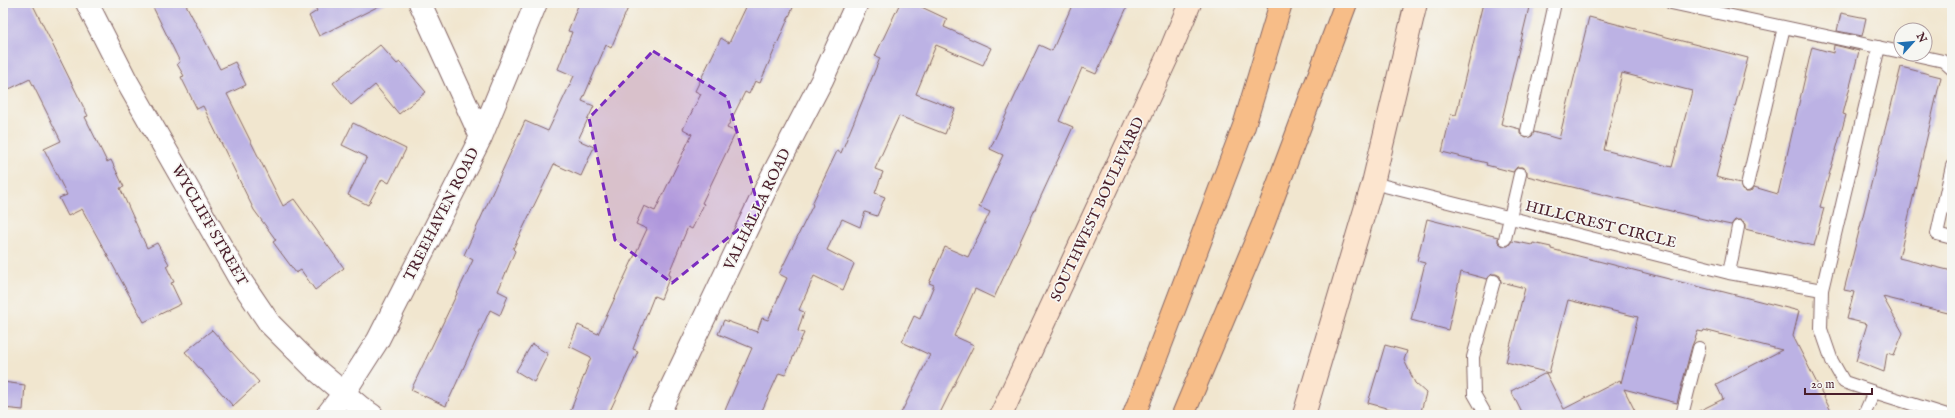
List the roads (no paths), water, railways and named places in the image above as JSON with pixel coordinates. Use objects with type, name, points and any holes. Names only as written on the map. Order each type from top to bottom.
[{"type":"highway","points":[[1134,415],[1244,126],[1281,3]]},
{"type":"highway","points":[[1183,415],[1264,222],[1346,3]]},
{"type":"main road","name":"SOUTHWEST BOULEVARD","points":[[1001,415],[1171,49],[1190,3]]},
{"type":"main road","points":[[1304,415],[1373,183],[1416,3]]},
{"type":"street","name":"WYCLIFF STREET","points":[[87,3],[126,80],[240,278],[270,324],[314,368],[372,415]]},
{"type":"street","points":[[420,3],[481,137]]},
{"type":"street","name":"TREEHAVEN ROAD","points":[[327,415],[344,393],[378,340],[481,137],[536,3]]},
{"type":"street","name":"VALHALLA ROAD","points":[[658,415],[772,176],[822,80],[857,3]]},
{"type":"lane","points":[[1527,131],[1555,3]]},
{"type":"lane","points":[[1671,3],[1893,50]]},
{"type":"lane","points":[[1747,185],[1784,27]]},
{"type":"lane","points":[[1879,47],[1822,290],[1821,329],[1832,361],[1844,382],[1947,415]]},
{"type":"lane","points":[[1933,59],[1942,61],[1952,70]]},
{"type":"lane","points":[[1952,166],[1936,234],[1952,238]]},
{"type":"lane","points":[[1504,239],[1520,174]]},
{"type":"lane","name":"HILLCREST CIRCLE","points":[[1373,183],[1729,273],[1822,290]]},
{"type":"lane","points":[[1729,273],[1738,227]]},
{"type":"lane","points":[[1486,415],[1474,394],[1473,357],[1494,281]]},
{"type":"lane","points":[[1682,415],[1699,348]]},
{"type":"lane","points":[[1864,415],[1874,392]]}]
